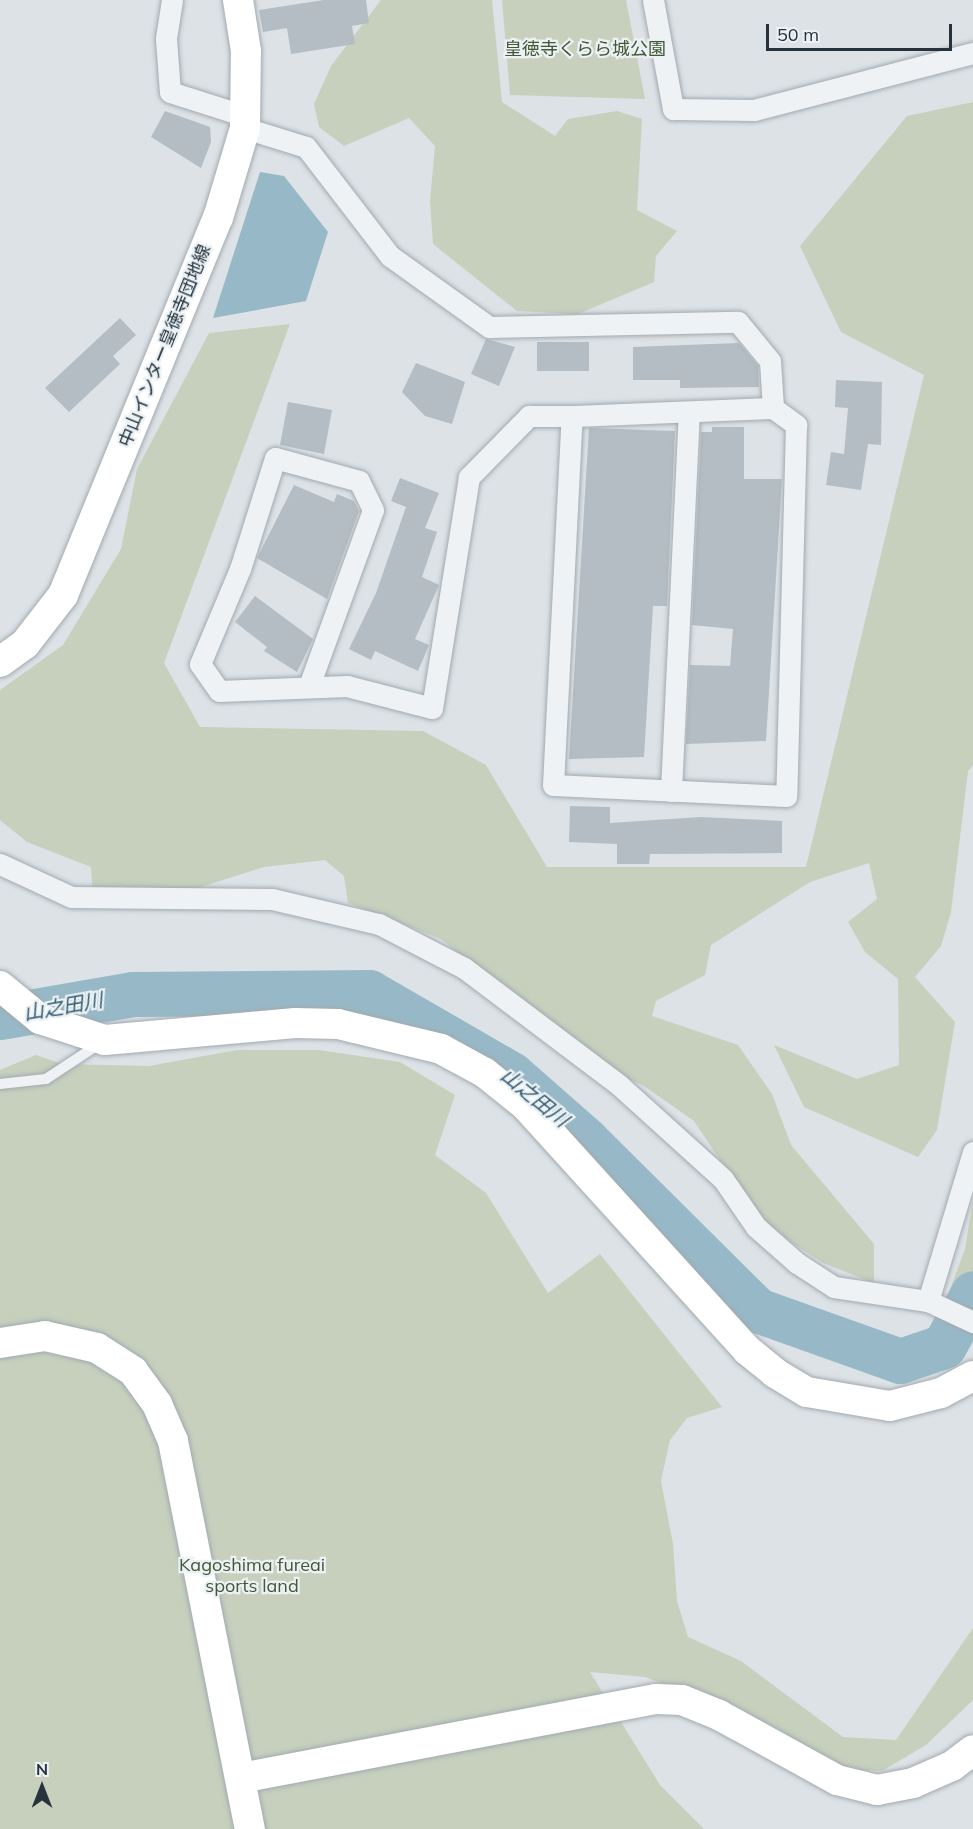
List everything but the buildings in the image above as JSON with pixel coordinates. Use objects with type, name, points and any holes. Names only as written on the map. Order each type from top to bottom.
[{"type":"street","points":[[172,0],[166,39],[170,92],[306,147],[390,256],[489,327],[738,322],[770,361],[773,408]]},
{"type":"street","name":"中山インター皇徳寺団地線","points":[[0,662],[26,644],[63,595],[218,218],[245,122],[246,51],[238,0]]},
{"type":"street","points":[[653,0],[674,109],[754,110],[973,53]]},
{"type":"street","points":[[309,686],[373,510],[359,481],[275,458],[240,569],[200,664],[219,691],[347,686],[432,708],[469,477],[529,417],[773,408],[796,425],[786,796],[553,785],[572,417]]},
{"type":"street","points":[[671,791],[689,412]]},
{"type":"street","points":[[0,864],[71,897],[272,899],[379,924],[464,968],[619,1085],[723,1179],[756,1227],[797,1263],[834,1287],[938,1304],[973,1322]]},
{"type":"street","points":[[0,986],[40,1019],[95,1038],[295,1023],[338,1024],[441,1049],[485,1073],[525,1105],[747,1350],[775,1373],[807,1392],[890,1406],[941,1393],[973,1376]]},
{"type":"street","points":[[938,1304],[973,1152]]},
{"type":"street","points":[[0,1343],[45,1336],[97,1348],[132,1371],[157,1404],[172,1441],[250,1829]]},
{"type":"street","points":[[241,1779],[656,1699],[682,1700],[719,1715],[837,1780],[877,1790],[913,1784],[952,1766],[973,1750]]},
{"type":"lane","points":[[0,1084],[46,1079],[95,1038]]},
{"type":"green space","points":[[381,0],[492,0],[502,102],[555,136],[568,119],[617,111],[642,119],[637,210],[677,231],[656,256],[654,282],[578,314],[517,311],[433,244],[430,201],[435,146],[409,118],[344,146],[319,127],[314,104],[331,66]]},
{"type":"green space","name":"皇徳寺くらら城公園","points":[[502,0],[626,0],[645,99],[510,95]]},
{"type":"green space","points":[[973,102],[973,765],[968,771],[951,912],[941,946],[915,977],[955,1022],[937,1130],[918,1157],[804,1107],[774,1045],[857,1079],[899,1065],[898,979],[865,952],[848,922],[877,899],[869,863],[810,882],[711,945],[705,975],[656,1001],[652,1016],[738,1045],[772,1094],[791,1145],[874,1244],[874,1283],[823,1263],[762,1223],[694,1121],[644,1086],[595,1064],[441,939],[348,903],[344,876],[325,860],[264,867],[182,893],[93,899],[91,867],[27,842],[0,820],[0,690],[63,645],[121,549],[137,469],[209,333],[290,324],[164,663],[200,727],[423,731],[486,765],[547,867],[806,867],[924,375],[841,332],[800,246],[907,116]]},
{"type":"green space","name":"Kagoshima fureai sports land","points":[[237,1050],[319,1050],[400,1062],[455,1095],[435,1155],[486,1193],[548,1293],[600,1254],[722,1407],[687,1418],[670,1440],[661,1481],[673,1544],[677,1601],[688,1637],[741,1661],[843,1737],[896,1740],[973,1628],[973,1700],[926,1745],[882,1771],[830,1768],[708,1701],[645,1677],[590,1672],[660,1785],[704,1829],[0,1829],[0,1070],[36,1055],[62,1064],[149,1066]]},
{"type":"green space","points":[[973,1199],[973,1309],[946,1300],[965,1249]]},
{"type":"water","points":[[260,172],[284,176],[328,232],[306,301],[213,318]]},
{"type":"waterway","name":"山之田川","points":[[0,1017],[133,994],[369,992],[511,1074],[586,1140],[757,1310],[900,1361],[944,1346],[973,1293]]}]
